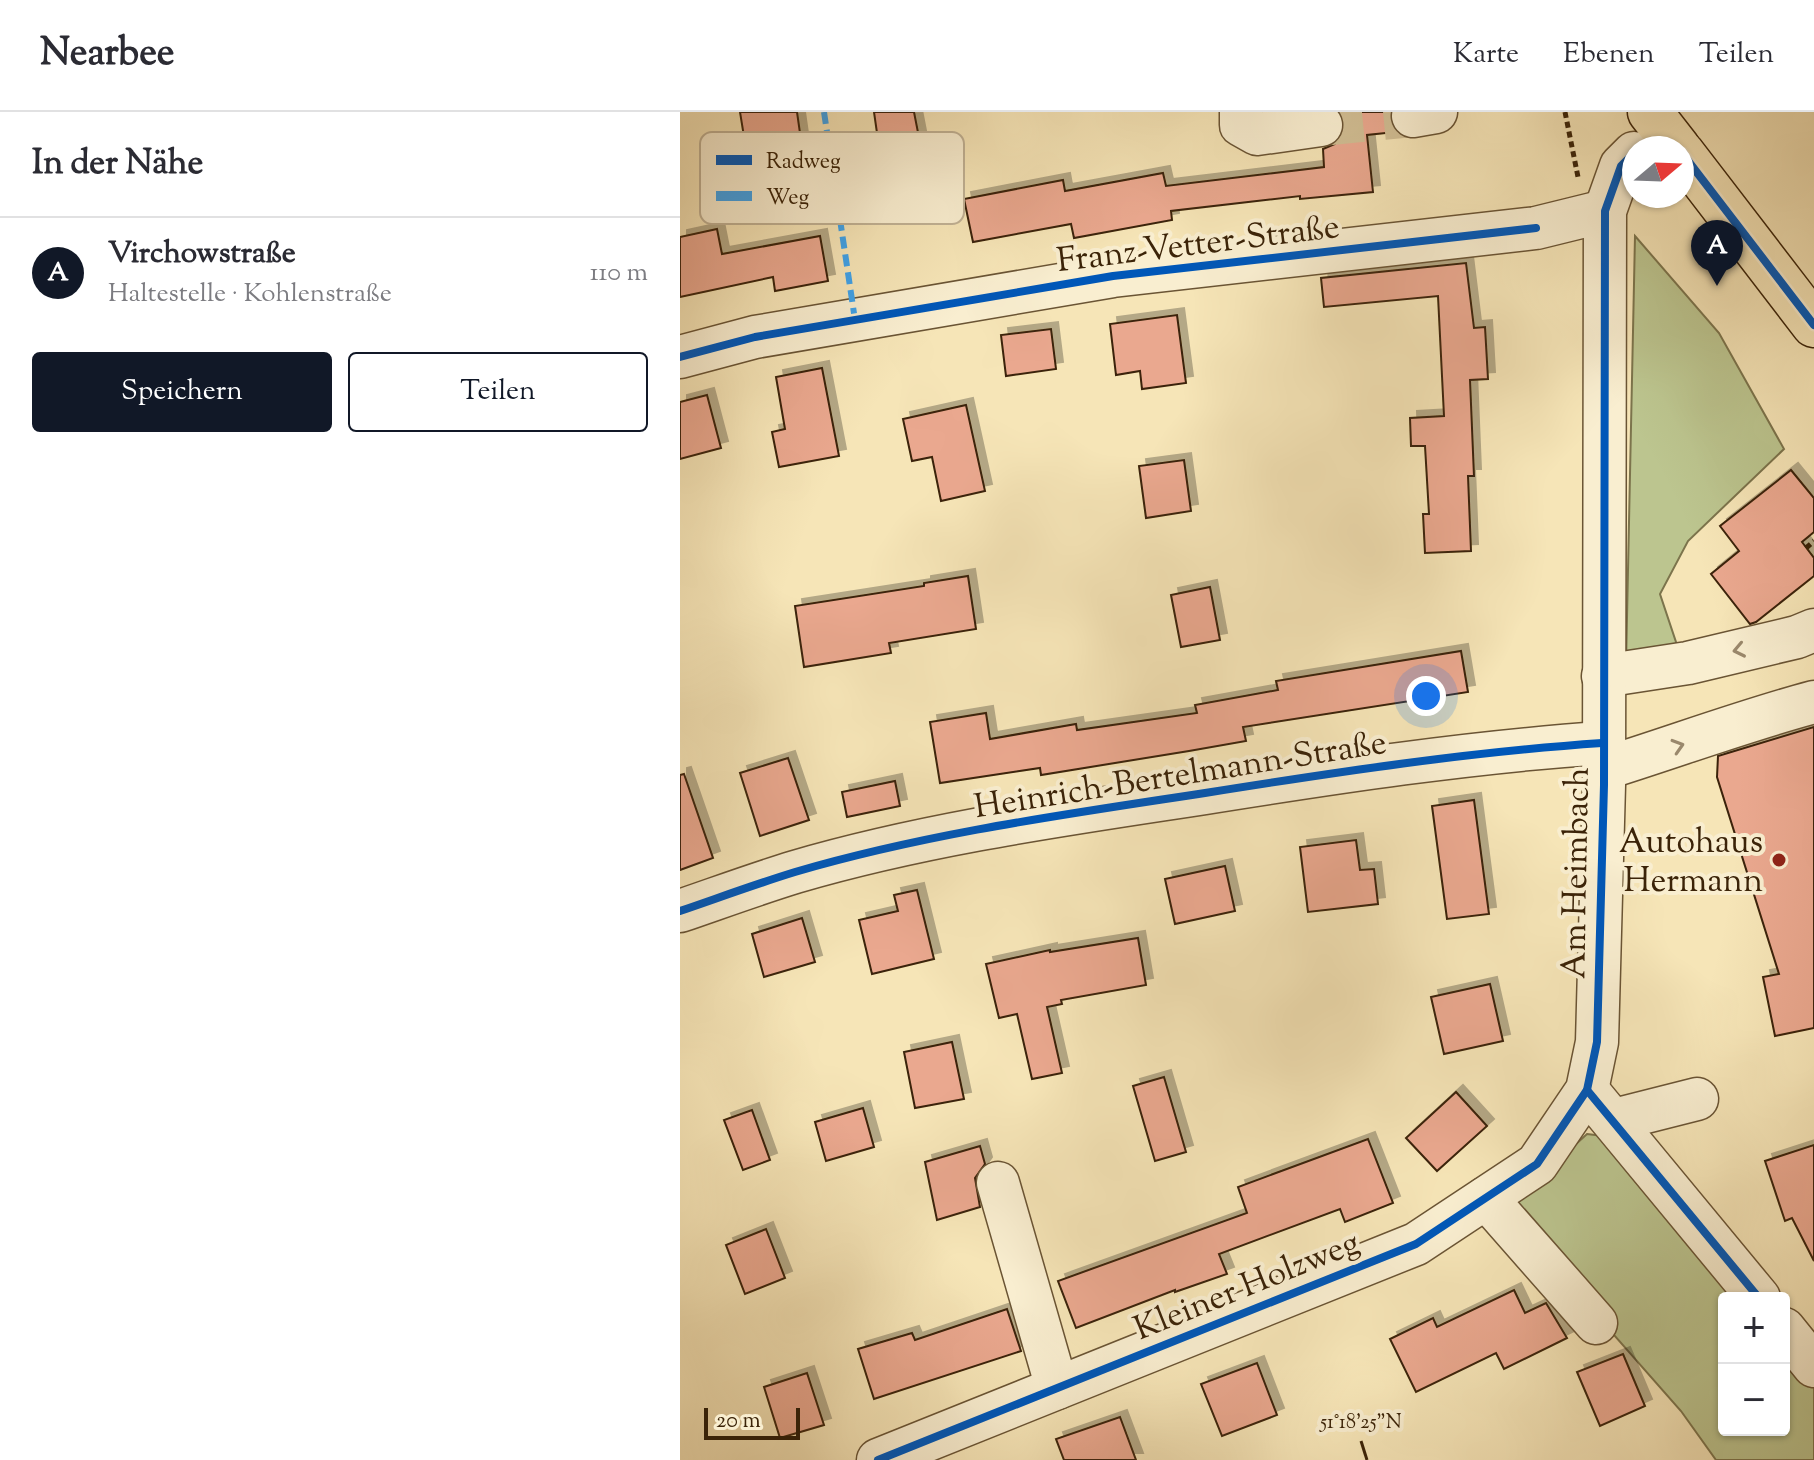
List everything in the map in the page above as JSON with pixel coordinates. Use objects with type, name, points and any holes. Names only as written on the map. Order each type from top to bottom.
[{"type":"main road","points":[[1694,184],[1814,325]]},
{"type":"street","points":[[1241,112],[1241,125],[1257,134],[1321,125]]},
{"type":"street","name":"Am Heimbach","points":[[1587,1090],[1597,1042],[1603,756],[1605,211],[1622,165]]},
{"type":"street","name":"Franz-Vetter-Straße","points":[[680,357],[755,337],[1113,276],[1536,228],[1605,211]]},
{"type":"street","points":[[1603,676],[1688,663],[1797,637],[1814,630]]},
{"type":"street","name":"Heinrich-Bertelmann-Straße","points":[[680,911],[796,872],[1013,824],[1321,774],[1520,749],[1603,756],[1814,702]]},
{"type":"street","points":[[1587,1090],[1754,1292]]},
{"type":"street","name":"Kleiner Holzweg","points":[[878,1460],[1416,1244],[1537,1164],[1587,1090]]},
{"type":"street","points":[[1614,1120],[1697,1099]]},
{"type":"street","points":[[998,1183],[1057,1388]]},
{"type":"street","points":[[1486,1198],[1596,1323]]},
{"type":"street","points":[[1790,1336],[1814,1366]]},
{"type":"path","points":[[1565,112],[1579,186],[1605,211]]},
{"type":"path","points":[[1806,548],[1814,541]]},
{"type":"green space","points":[[1635,236],[1719,333],[1784,449],[1688,541],[1660,594],[1680,654],[1626,665]]},
{"type":"green space","points":[[1587,1134],[1611,1137],[1738,1292],[1718,1292],[1718,1436],[1790,1436],[1790,1355],[1814,1385],[1814,1460],[1716,1460],[1681,1411],[1504,1210]]},
{"type":"building","points":[[740,112],[797,112],[800,132],[743,132]]},
{"type":"building","points":[[874,112],[914,112],[918,132],[877,132]]},
{"type":"building","points":[[1341,112],[1390,112],[1390,121],[1396,132],[1367,135],[1373,192],[1300,199],[1300,196],[1171,211],[1172,220],[1074,238],[1071,224],[973,242],[964,199],[1063,180],[1065,191],[1163,173],[1166,186],[1324,167],[1323,149],[1335,144],[1343,133],[1345,122]]},
{"type":"building","points":[[717,229],[722,254],[820,236],[828,281],[775,291],[773,277],[680,297],[680,237]]},
{"type":"building","points":[[1466,263],[1474,328],[1485,327],[1488,379],[1470,380],[1474,476],[1468,476],[1471,551],[1425,553],[1423,514],[1429,514],[1425,446],[1411,446],[1410,418],[1444,416],[1438,296],[1324,307],[1321,278]]},
{"type":"building","points":[[1177,315],[1186,383],[1142,389],[1140,371],[1116,375],[1110,324]]},
{"type":"building","points":[[1051,329],[1056,369],[1006,376],[1001,335]]},
{"type":"building","points":[[822,368],[839,456],[779,467],[772,432],[785,429],[776,377]]},
{"type":"building","points":[[707,395],[721,448],[680,459],[680,402]]},
{"type":"building","points":[[966,405],[985,491],[941,501],[932,457],[912,461],[903,419]]},
{"type":"building","points":[[1184,460],[1191,511],[1146,518],[1139,466]]},
{"type":"building","points":[[1791,470],[1814,498],[1814,532],[1802,542],[1814,558],[1814,576],[1750,624],[1711,574],[1739,551],[1720,526]]},
{"type":"building","points":[[968,576],[976,629],[889,643],[891,653],[804,667],[795,606]]},
{"type":"building","points":[[1210,587],[1220,640],[1181,647],[1171,595]]},
{"type":"building","points":[[1461,651],[1468,692],[1243,727],[1246,741],[1189,751],[1041,775],[1040,768],[940,783],[930,722],[986,713],[990,739],[1076,724],[1077,730],[1197,713],[1195,705],[1278,690],[1276,681]]},
{"type":"building","name":"Autohaus Hermann","points":[[1814,727],[1814,1028],[1775,1036],[1763,977],[1779,974],[1717,777],[1718,756]]},
{"type":"building","points":[[788,758],[809,820],[760,836],[740,773]]},
{"type":"building","points":[[684,774],[713,858],[680,870],[680,775]]},
{"type":"building","points":[[895,781],[900,806],[847,817],[842,792]]},
{"type":"building","points":[[1474,800],[1489,914],[1447,919],[1432,806]]},
{"type":"building","points":[[1356,840],[1360,870],[1374,869],[1378,904],[1308,912],[1300,847]]},
{"type":"building","points":[[1225,866],[1235,911],[1175,924],[1165,879]]},
{"type":"building","points":[[917,890],[934,959],[872,974],[859,920],[898,911],[894,895]]},
{"type":"building","points":[[802,918],[815,962],[764,977],[752,934]]},
{"type":"building","points":[[1138,938],[1146,985],[1061,1000],[1062,1004],[1047,1007],[1062,1073],[1032,1079],[1017,1014],[999,1018],[986,964],[1050,950]]},
{"type":"building","points":[[1490,984],[1503,1041],[1444,1054],[1431,997]]},
{"type":"building","points":[[952,1042],[964,1099],[915,1108],[904,1052]]},
{"type":"building","points":[[1164,1077],[1186,1152],[1155,1161],[1133,1086]]},
{"type":"building","points":[[1456,1092],[1487,1126],[1437,1171],[1406,1138]]},
{"type":"building","points":[[863,1108],[874,1147],[826,1161],[815,1122]]},
{"type":"building","points":[[752,1110],[770,1160],[743,1170],[724,1120]]},
{"type":"building","points":[[1368,1139],[1393,1203],[1345,1222],[1340,1209],[1219,1254],[1227,1274],[1175,1290],[1076,1328],[1058,1281],[1247,1213],[1238,1187]]},
{"type":"building","points":[[1814,1145],[1814,1261],[1792,1218],[1785,1221],[1765,1161]]},
{"type":"building","points":[[980,1146],[985,1164],[975,1178],[980,1207],[937,1220],[925,1162]]},
{"type":"building","points":[[766,1229],[785,1278],[745,1294],[726,1245]]},
{"type":"building","points":[[1514,1290],[1525,1313],[1546,1303],[1567,1338],[1504,1369],[1496,1353],[1416,1392],[1390,1339],[1433,1318],[1437,1327]]},
{"type":"building","points":[[1007,1309],[1021,1351],[874,1399],[858,1349],[912,1333],[915,1340]]},
{"type":"building","points":[[1623,1354],[1645,1406],[1600,1426],[1577,1372]]},
{"type":"building","points":[[1257,1363],[1277,1415],[1222,1436],[1201,1384]]},
{"type":"building","points":[[807,1373],[824,1425],[780,1438],[764,1387]]},
{"type":"building","points":[[1120,1417],[1136,1460],[1064,1460],[1056,1439]]},
{"type":"tunnel","points":[[1321,125],[1413,116]]},
{"type":"marked path","points":[[824,112],[827,132]]},
{"type":"marked path","points":[[841,224],[855,320]]},
{"type":"cycle path","points":[[878,1460],[1416,1244],[1537,1164],[1587,1090],[1597,1042],[1604,785],[1605,211],[1622,165]]},
{"type":"cycle path","points":[[1694,169],[1814,325]]},
{"type":"cycle path","points":[[680,357],[755,337],[1113,276],[1536,228]]},
{"type":"cycle path","points":[[680,911],[845,858],[998,826],[1403,764],[1602,743]]},
{"type":"cycle path","points":[[1587,1090],[1754,1292]]},
{"type":"place","name":"Virchowstraße","points":[[1717,286]]},
{"type":"place","name":"Autohaus Hermann","points":[[1779,860]]}]
